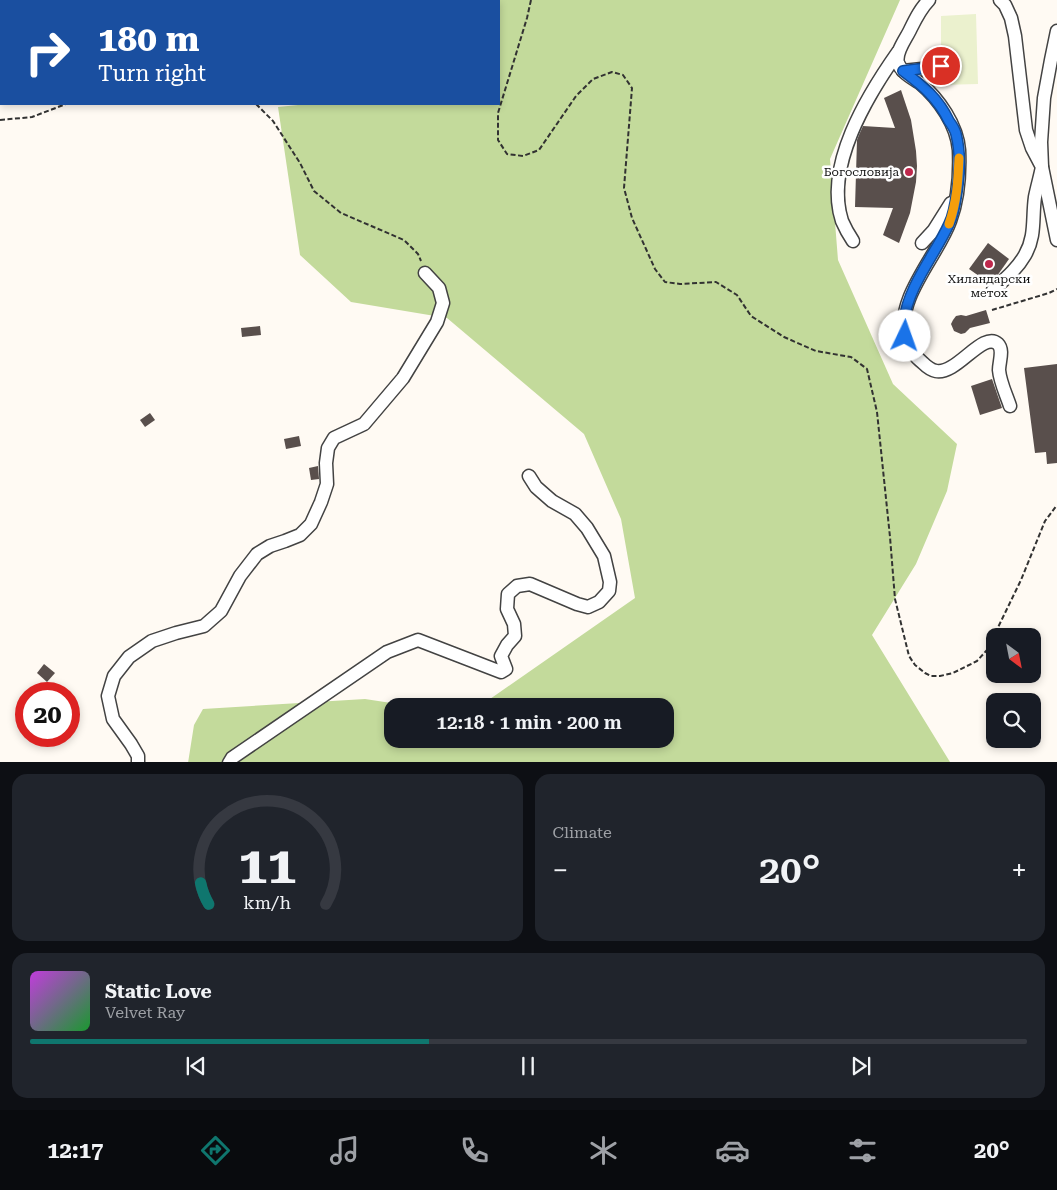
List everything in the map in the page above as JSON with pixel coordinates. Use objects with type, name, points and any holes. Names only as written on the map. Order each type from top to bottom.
[{"type":"street","points":[[853,241],[842,221],[838,199],[841,165],[854,129],[870,95],[898,52],[922,7],[930,0]]},
{"type":"street","points":[[1000,0],[1005,5],[1011,18],[1015,36],[1026,130],[1052,192],[1057,240]]},
{"type":"street","points":[[993,290],[1014,270],[1025,254],[1034,228],[1035,198],[1042,167],[1041,142],[1044,98],[1057,31]]},
{"type":"street","points":[[898,52],[898,62],[903,71],[921,84],[936,99],[947,116],[956,133],[959,150],[957,192],[950,223],[916,284],[908,303],[904,322],[905,336],[910,348],[919,360],[929,368],[938,371],[948,370],[986,342],[996,343],[1001,349],[999,369],[1010,406]]},
{"type":"street","points":[[903,71],[941,66]]},
{"type":"street","points":[[922,243],[934,230],[957,192]]},
{"type":"street","points":[[138,762],[138,756],[132,744],[113,719],[108,696],[114,676],[129,657],[152,641],[204,626],[221,611],[240,576],[257,554],[270,546],[300,535],[311,524],[327,484],[326,463],[328,448],[334,438],[364,424],[403,378],[437,322],[443,303],[439,288],[425,273]]},
{"type":"street","points":[[229,762],[232,758],[387,652],[418,640],[501,672],[506,669],[501,656],[506,645],[514,636],[514,624],[507,609],[508,594],[517,586],[530,584],[577,604],[588,606],[599,602],[609,591],[610,582],[604,556],[587,528],[574,514],[552,501],[536,487],[529,476]]},
{"type":"path","points":[[531,0],[498,113],[498,140],[507,154],[523,156],[539,150],[576,96],[593,79],[612,72],[623,75],[632,88],[624,188],[632,218],[655,269],[665,282],[680,284],[716,282],[737,295],[751,316],[784,337],[816,351],[851,357],[867,369],[877,412],[895,599],[909,656],[915,666],[931,676],[940,676],[953,673],[977,661],[987,650],[1021,580],[1044,521],[1057,505]]},
{"type":"path","points":[[0,120],[32,117],[63,105]]},
{"type":"path","points":[[257,105],[274,121],[300,163],[314,191],[340,213],[404,240],[418,254],[425,273]]},
{"type":"path","points":[[992,310],[1057,289]]},
{"type":"green space","points":[[500,0],[900,0],[830,159],[838,260],[893,384],[957,444],[947,491],[916,564],[872,635],[950,762],[188,762],[194,725],[203,709],[365,699],[384,702],[384,748],[674,748],[674,698],[491,698],[635,598],[621,519],[584,434],[447,318],[351,302],[300,255],[278,107],[298,105],[500,105]]},
{"type":"green space","points":[[976,14],[978,84],[941,85],[941,16]]},
{"type":"building","points":[[901,90],[911,120],[917,166],[910,213],[899,243],[883,235],[893,208],[855,207],[857,140],[863,126],[895,128],[884,98]]},
{"type":"building","name":"Хиландарски метох","points":[[988,243],[1009,259],[997,276],[989,283],[969,269]]},
{"type":"building","points":[[986,310],[990,323],[970,328],[961,334],[954,331],[951,324],[956,316],[966,316]]},
{"type":"building","points":[[260,326],[261,335],[242,337],[241,328]]},
{"type":"building","points":[[1057,364],[1057,463],[1047,464],[1046,452],[1035,453],[1024,368]]},
{"type":"building","points":[[992,379],[1002,408],[980,415],[971,386]]},
{"type":"building","points":[[150,413],[155,420],[145,427],[140,420]]},
{"type":"building","points":[[299,436],[301,446],[286,449],[284,439]]},
{"type":"building","points":[[318,466],[319,479],[311,480],[309,468]]},
{"type":"building","points":[[44,664],[55,673],[47,682],[37,673]]},
{"type":"slow traffic","points":[[949,224],[955,205],[959,158]]},
{"type":"place","name":"Богословија","points":[[909,172]]},
{"type":"place","name":"Хиландарски метох","points":[[989,264]]},
{"type":"route","points":[[905,336],[904,322],[908,303],[916,284],[950,223],[955,205],[959,150],[956,133],[936,99],[921,84],[903,71],[941,66]]}]
